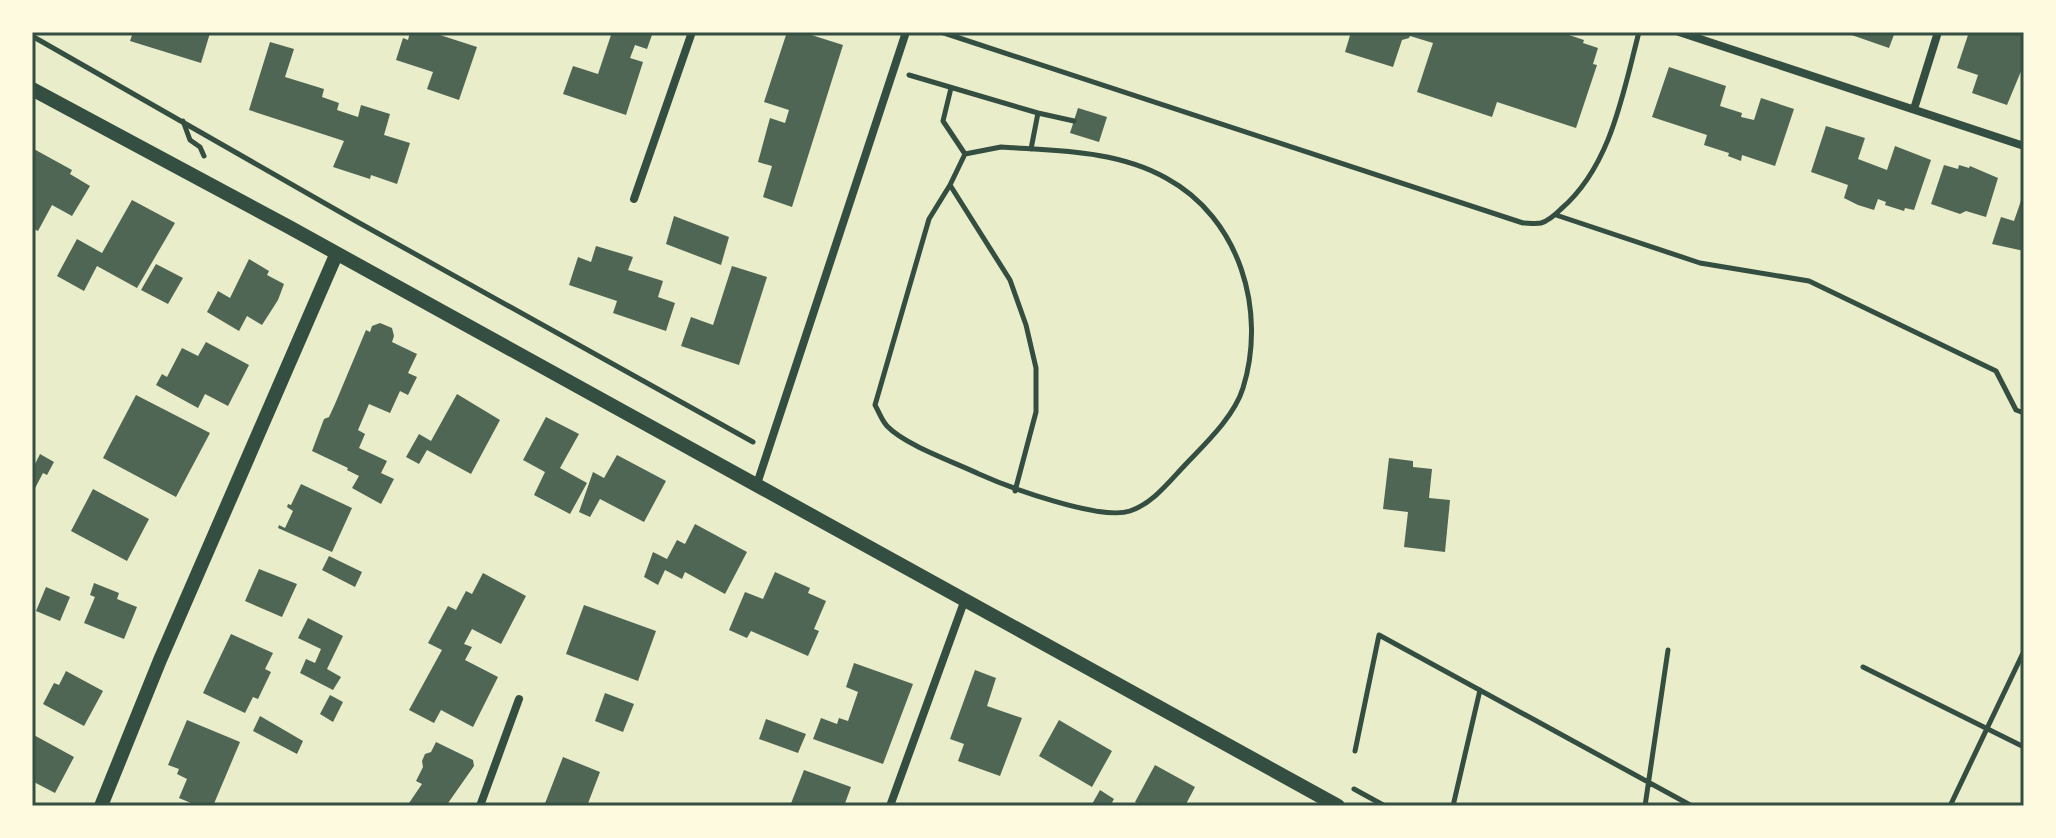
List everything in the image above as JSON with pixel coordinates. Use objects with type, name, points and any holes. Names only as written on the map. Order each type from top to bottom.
[{"type":"street","points":[[634,199],[692,32]]},
{"type":"street","points":[[756,487],[906,32]]},
{"type":"street","points":[[1679,32],[2024,146]]},
{"type":"street","points":[[1914,109],[1938,32]]},
{"type":"street","points":[[32,89],[1338,806]]},
{"type":"street","points":[[101,806],[160,660],[336,255]]},
{"type":"street","points":[[890,806],[964,602]]},
{"type":"street","points":[[480,806],[519,699]]},
{"type":"path","points":[[941,32],[1523,223],[1543,223],[1576,197],[1616,123],[1639,32]]},
{"type":"path","points":[[32,36],[367,228],[768,451]]},
{"type":"path","points":[[892,69],[1074,121]]},
{"type":"path","points":[[951,88],[943,121],[965,154]]},
{"type":"path","points":[[1031,149],[1038,113]]},
{"type":"path","points":[[183,121],[190,140],[200,147],[207,161]]},
{"type":"path","points":[[1001,147],[1129,161],[1167,178],[1202,204],[1229,240],[1248,285],[1252,337],[1242,390],[1217,432],[1152,500],[1127,512],[1099,511],[1015,491],[917,445],[887,426],[875,405],[929,219],[965,154],[1001,147]]},
{"type":"path","points":[[950,185],[1010,280],[1026,325],[1036,368],[1036,412],[1015,491]]},
{"type":"path","points":[[1555,214],[1700,263],[1809,281],[1996,371],[2016,410],[2024,413]]},
{"type":"path","points":[[1355,751],[1379,635],[1692,806]]},
{"type":"path","points":[[1645,806],[1668,650]]},
{"type":"path","points":[[1950,806],[2024,651]]},
{"type":"path","points":[[1863,667],[2024,747]]},
{"type":"path","points":[[1453,806],[1480,690]]},
{"type":"building","points":[[133,32],[210,33],[201,63],[130,41]]},
{"type":"building","points":[[410,32],[441,32],[440,35],[477,47],[459,100],[427,89],[433,72],[396,60],[403,38],[408,40]]},
{"type":"building","points":[[612,32],[653,32],[647,49],[635,45],[630,58],[643,62],[626,115],[563,94],[573,66],[598,74]]},
{"type":"building","points":[[787,32],[802,32],[843,45],[792,207],[763,197],[772,166],[758,162],[770,118],[785,123],[789,110],[764,102]]},
{"type":"building","points":[[1351,32],[1560,32],[1598,48],[1593,64],[1597,65],[1576,128],[1497,102],[1492,117],[1417,92],[1433,43],[1410,36],[1402,40],[1393,67],[1345,52]]},
{"type":"building","points":[[1843,32],[1895,32],[1889,48]]},
{"type":"building","points":[[1969,32],[2024,32],[2024,64],[2007,105],[1972,93],[1978,75],[1957,68]]},
{"type":"building","points":[[270,42],[294,49],[285,77],[324,89],[322,97],[339,103],[337,110],[358,117],[361,105],[390,114],[384,135],[410,143],[397,184],[333,167],[344,141],[249,110]]},
{"type":"building","points":[[1669,67],[1726,86],[1720,106],[1742,113],[1741,117],[1754,120],[1761,98],[1794,109],[1775,166],[1742,155],[1741,161],[1728,156],[1729,153],[1704,145],[1707,135],[1652,117]]},
{"type":"building","points":[[1078,108],[1107,117],[1099,142],[1070,133]]},
{"type":"building","points":[[1826,126],[1865,138],[1858,159],[1887,170],[1895,146],[1931,160],[1914,210],[1905,208],[1904,211],[1885,205],[1886,202],[1878,199],[1874,210],[1858,205],[1844,198],[1848,185],[1811,172]]},
{"type":"building","points":[[32,148],[72,170],[70,174],[90,186],[72,216],[52,205],[38,231],[32,228]]},
{"type":"building","points":[[1944,165],[1958,169],[1959,165],[1970,166],[1998,178],[1986,217],[1966,211],[1960,214],[1931,204]]},
{"type":"building","points":[[2024,192],[2024,251],[1992,244],[2001,217],[2014,221]]},
{"type":"building","points":[[132,200],[175,223],[137,288],[97,266],[84,291],[57,276],[77,239],[102,253]]},
{"type":"building","points":[[674,216],[729,237],[721,265],[666,244]]},
{"type":"building","points":[[596,246],[633,257],[628,270],[663,281],[658,297],[675,303],[666,331],[613,313],[617,301],[569,285],[578,257],[591,262]]},
{"type":"building","points":[[249,259],[269,271],[267,275],[284,284],[262,325],[247,316],[239,331],[207,312],[218,291],[230,298]]},
{"type":"building","points":[[156,264],[183,278],[168,304],[141,290]]},
{"type":"building","points":[[732,266],[767,277],[739,365],[681,346],[691,317],[713,325]]},
{"type":"building","points":[[380,323],[392,328],[392,342],[417,354],[408,373],[417,377],[408,395],[400,391],[390,413],[369,404],[358,430],[365,434],[359,448],[387,461],[381,473],[394,479],[381,504],[352,488],[359,476],[312,451],[366,330],[370,332],[372,326]]},
{"type":"building","points":[[206,342],[249,365],[228,406],[205,394],[198,408],[156,385],[162,374],[167,377],[182,348],[198,356]]},
{"type":"building","points":[[457,394],[500,420],[471,474],[427,450],[419,464],[406,457],[419,434],[431,441]]},
{"type":"building","points":[[136,395],[210,433],[176,497],[103,458]]},
{"type":"building","points":[[546,417],[579,434],[560,468],[587,483],[570,514],[534,495],[545,472],[523,460]]},
{"type":"building","points":[[40,454],[54,462],[47,475],[43,473],[32,494],[32,462],[35,464]]},
{"type":"building","points":[[617,455],[666,481],[644,522],[600,499],[590,517],[579,512],[593,472],[604,478]]},
{"type":"building","points":[[1389,458],[1413,461],[1413,467],[1432,469],[1429,498],[1450,500],[1445,552],[1404,547],[1408,512],[1383,509]]},
{"type":"building","points":[[301,484],[352,508],[332,552],[278,528],[279,525],[285,528],[293,511],[287,507],[288,504],[291,505]]},
{"type":"building","points":[[93,489],[149,519],[127,561],[71,531]]},
{"type":"building","points":[[695,524],[747,552],[725,594],[685,572],[682,579],[665,570],[658,585],[644,577],[653,552],[667,559],[677,540],[685,544]]},
{"type":"building","points":[[329,556],[362,572],[355,587],[322,570]]},
{"type":"building","points":[[259,569],[297,584],[282,617],[245,601]]},
{"type":"building","points":[[775,572],[810,588],[808,593],[826,601],[814,629],[819,631],[808,656],[751,631],[747,638],[729,630],[745,592],[763,599]]},
{"type":"building","points":[[483,573],[526,596],[501,644],[472,629],[464,644],[472,647],[465,660],[498,677],[473,727],[441,710],[434,723],[409,710],[442,650],[428,643],[448,606],[456,610],[466,591],[472,594]]},
{"type":"building","points":[[94,583],[119,593],[117,599],[137,607],[124,639],[84,623],[95,597],[90,595]]},
{"type":"building","points":[[46,587],[70,597],[60,621],[36,611]]},
{"type":"building","points":[[584,605],[656,631],[638,681],[566,654]]},
{"type":"building","points":[[308,618],[343,636],[327,669],[341,677],[333,690],[300,673],[306,659],[315,663],[321,649],[298,638]]},
{"type":"building","points":[[231,634],[273,653],[265,669],[271,672],[258,699],[253,697],[245,713],[203,693]]},
{"type":"building","points":[[854,663],[913,684],[883,764],[813,739],[821,718],[837,724],[839,718],[848,721],[858,692],[846,687]]},
{"type":"building","points":[[975,670],[996,678],[987,706],[1022,718],[1000,776],[958,761],[964,744],[950,739]]},
{"type":"building","points":[[66,671],[103,691],[84,726],[43,704],[54,683],[59,685]]},
{"type":"building","points":[[605,693],[634,704],[623,732],[595,721]]},
{"type":"building","points":[[330,695],[343,702],[333,722],[320,714]]},
{"type":"building","points":[[260,716],[303,741],[297,754],[253,731]]},
{"type":"building","points":[[766,719],[806,734],[798,753],[759,739]]},
{"type":"building","points":[[187,720],[240,742],[213,806],[198,806],[179,798],[187,779],[177,774],[179,769],[168,765]]},
{"type":"building","points":[[1059,720],[1112,751],[1092,787],[1039,756]]},
{"type":"building","points":[[32,734],[74,757],[55,793],[32,781]]},
{"type":"building","points":[[436,742],[473,760],[474,766],[446,806],[407,806],[422,784],[416,781],[425,754],[431,752]]},
{"type":"building","points":[[563,757],[600,772],[587,806],[544,806]]},
{"type":"building","points":[[1155,765],[1195,787],[1185,806],[1143,806],[1135,802]]},
{"type":"building","points":[[804,770],[851,787],[844,806],[790,806]]},
{"type":"building","points":[[1100,790],[1114,799],[1110,806],[1091,806]]}]
